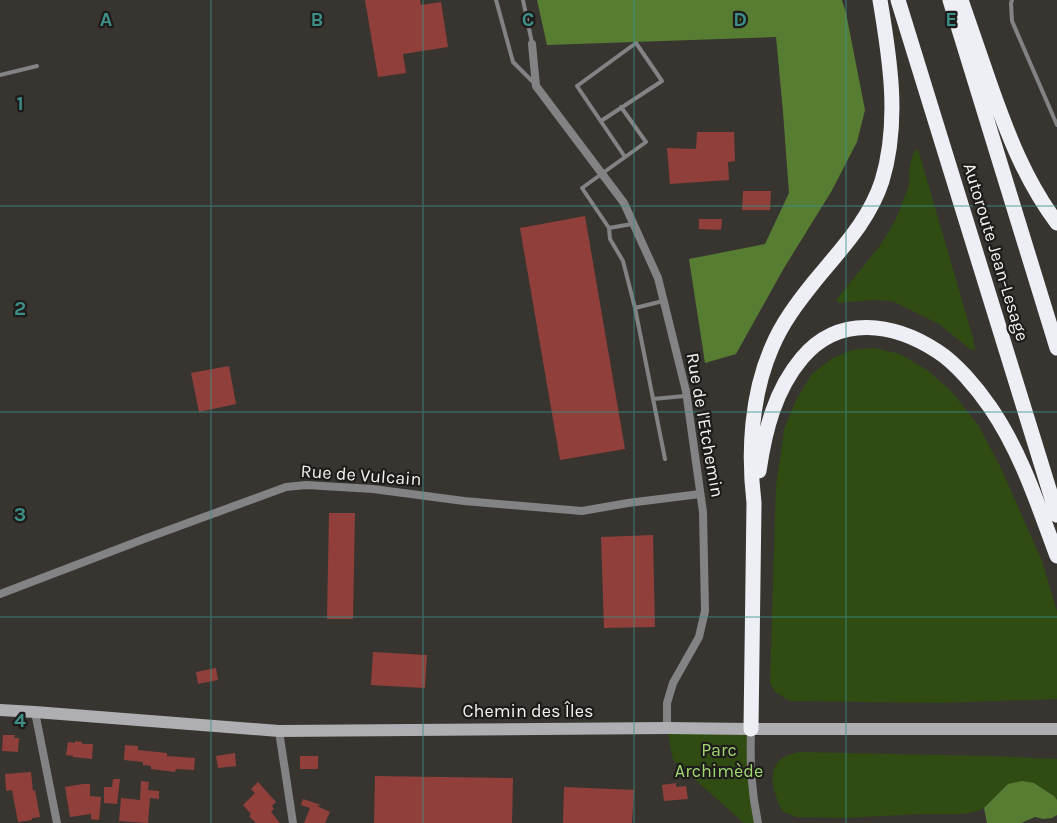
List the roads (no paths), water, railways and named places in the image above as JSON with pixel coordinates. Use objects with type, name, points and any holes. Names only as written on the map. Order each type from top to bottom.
[{"type":"highway","points":[[751,729],[753,503],[750,476],[752,434],[759,387],[772,346],[790,314],[849,241],[869,211],[882,180],[891,137],[892,91],[888,46],[880,0]]},
{"type":"highway","name":"Autoroute Jean-Lesage","points":[[898,0],[1057,515]]},
{"type":"highway","name":"Autoroute Jean-Lesage","points":[[950,0],[1057,348]]},
{"type":"highway","points":[[961,0],[1014,149],[1027,176],[1057,223]]},
{"type":"highway","points":[[753,503],[763,441],[772,409],[786,380],[802,357],[821,340],[842,330],[863,327],[882,328],[910,336],[939,352],[962,373],[990,406],[1010,440],[1035,495],[1057,556]]},
{"type":"street","points":[[532,44],[536,86]]},
{"type":"street","name":"Rue de l'Etchemin","points":[[536,86],[624,203],[658,278],[687,396],[703,512],[705,611],[699,638],[673,683],[667,704],[667,728]]},
{"type":"street","name":"Rue de Vulcain","points":[[0,594],[286,487],[306,485],[373,489],[464,501],[582,511],[700,494]]},
{"type":"street","name":"Chemin des Îles","points":[[0,710],[279,731],[667,728],[1057,729]]},
{"type":"street","points":[[35,712],[57,823]]},
{"type":"street","points":[[751,729],[752,796],[758,823]]},
{"type":"street","points":[[279,731],[293,823]]},
{"type":"lane","name":"Rue de l'Etchemin","points":[[496,0],[513,62],[536,86]]},
{"type":"lane","points":[[523,0],[532,44]]},
{"type":"lane","points":[[1012,0],[1012,21],[1057,125]]},
{"type":"lane","points":[[601,121],[662,81],[636,43],[577,86],[625,157]]},
{"type":"lane","points":[[0,75],[36,66]]},
{"type":"lane","points":[[621,107],[646,142],[582,188],[609,228],[610,239],[623,261],[635,308],[665,459]]},
{"type":"lane","points":[[609,228],[634,224]]},
{"type":"lane","points":[[635,308],[663,301]]},
{"type":"lane","points":[[653,399],[687,396]]},
{"type":"park label","name":"Parc Archimède","points":[[719,760]]}]
